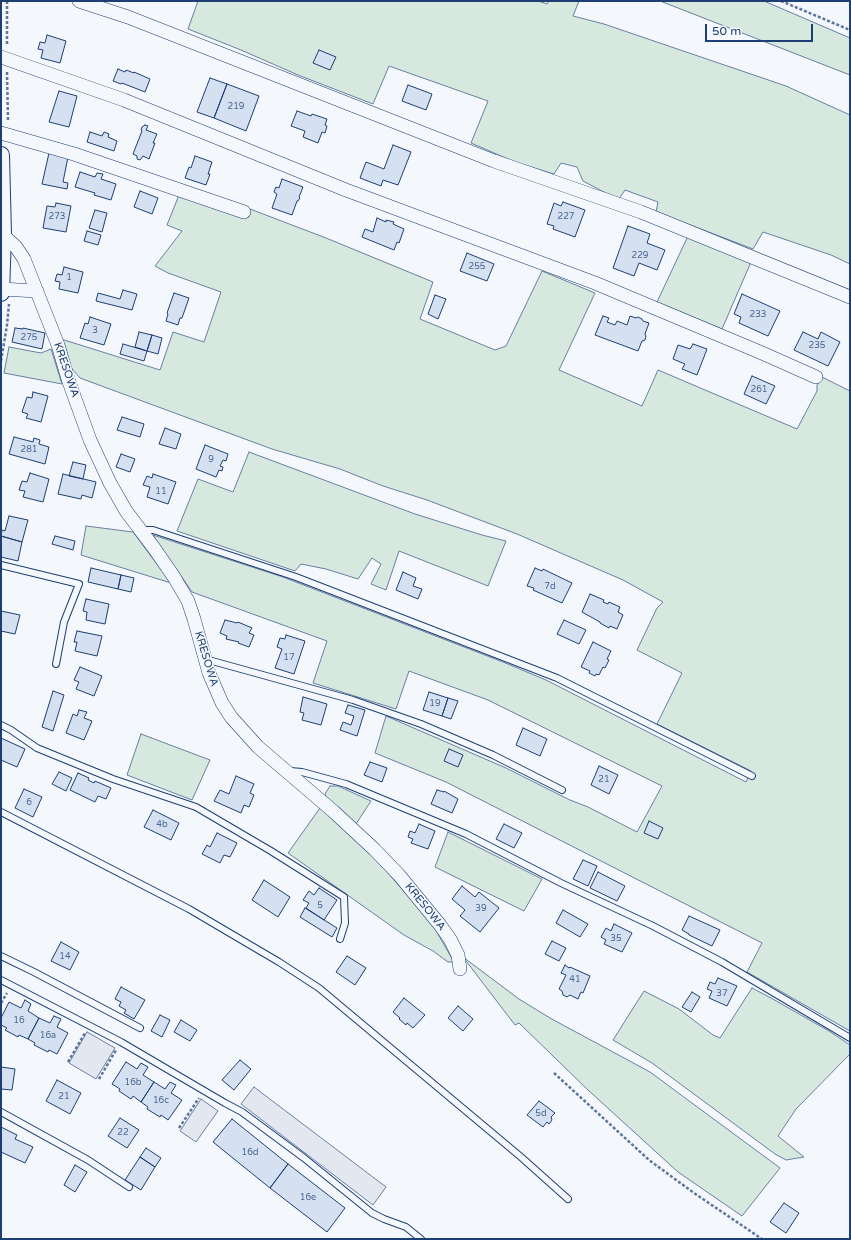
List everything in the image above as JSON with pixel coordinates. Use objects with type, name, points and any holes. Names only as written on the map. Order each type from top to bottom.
[{"type":"street","points":[[79,1],[128,17],[494,161],[641,212],[850,297]]},
{"type":"street","points":[[1,57],[124,100],[354,193],[595,283],[816,377]]},
{"type":"street","points":[[1,133],[81,156],[244,212]]},
{"type":"street","points":[[1,155],[3,235],[1,293]]},
{"type":"street","name":"KRESOWA","points":[[3,235],[16,247],[24,259],[58,345],[90,440],[110,483],[126,511],[170,571],[188,601],[205,659],[222,703],[231,717],[258,747],[338,816],[375,850],[399,875],[440,924],[450,939],[458,955],[460,969]]},
{"type":"street","points":[[1,289],[37,292]]},
{"type":"lane","points":[[140,530],[153,530],[296,577],[557,678],[752,776]]},
{"type":"lane","points":[[1,565],[79,584],[64,622],[56,664]]},
{"type":"lane","points":[[205,659],[353,700],[422,724],[493,755],[562,790]]},
{"type":"lane","points":[[1,725],[37,748],[113,779],[196,808],[272,851],[337,892],[344,897],[345,923],[340,939]]},
{"type":"lane","points":[[287,771],[302,772],[346,784],[466,834],[561,883],[653,926],[722,962],[850,1038]]},
{"type":"lane","points":[[1,812],[189,909],[279,962],[319,988],[521,1157],[568,1199]]},
{"type":"lane","points":[[1,956],[140,1028]]},
{"type":"lane","points":[[1,980],[121,1042],[242,1112],[304,1158],[372,1213],[406,1227],[421,1239]]},
{"type":"lane","points":[[1,1112],[88,1160],[129,1187]]},
{"type":"path","points":[[781,1],[850,30]]},
{"type":"path","points":[[68,1062],[86,1031]]},
{"type":"path","points":[[99,1079],[118,1048]]},
{"type":"path","points":[[554,1073],[649,1160],[694,1193],[762,1239]]},
{"type":"path","points":[[179,1128],[199,1098],[193,1094]]},
{"type":"shaded area","points":[[198,1],[538,1],[547,4],[549,1],[579,1],[573,16],[604,24],[786,86],[850,115],[850,264],[831,255],[763,232],[753,249],[656,212],[658,202],[625,190],[619,199],[583,181],[577,167],[561,163],[554,174],[515,162],[471,143],[488,101],[389,66],[373,104],[298,75],[188,29]]},
{"type":"shaded area","points":[[660,1],[764,1],[850,38],[850,75]]},
{"type":"shaded area","points":[[179,195],[244,218],[250,209],[326,238],[433,282],[420,319],[495,350],[506,346],[542,271],[595,293],[559,370],[642,406],[658,370],[797,429],[817,391],[817,385],[822,377],[850,391],[850,1031],[747,972],[762,943],[446,782],[375,753],[386,716],[506,768],[637,832],[662,786],[488,700],[409,671],[396,709],[313,683],[327,641],[192,592],[153,535],[283,577],[503,662],[546,680],[746,782],[751,771],[657,724],[682,673],[637,650],[657,608],[663,602],[623,580],[517,534],[340,469],[272,449],[80,378],[72,369],[61,339],[160,370],[173,332],[204,342],[221,292],[168,273],[155,266],[182,231],[167,225]]},
{"type":"shaded area","points":[[688,236],[751,262],[722,329],[657,302]]},
{"type":"shaded area","points":[[9,347],[41,353],[51,349],[62,384],[4,373]]},
{"type":"shaded area","points":[[249,452],[415,514],[506,541],[488,586],[399,551],[386,590],[371,584],[381,564],[372,558],[358,579],[326,569],[301,564],[295,571],[177,531],[198,479],[233,492]]},
{"type":"shaded area","points":[[86,526],[133,532],[171,583],[81,555]]},
{"type":"shaded area","points":[[141,734],[210,760],[192,800],[127,775]]},
{"type":"shaded area","points":[[330,786],[338,786],[371,801],[356,824],[327,800],[325,794]]},
{"type":"shaded area","points":[[320,808],[358,839],[431,922],[454,962],[448,962],[433,951],[404,935],[288,853]]},
{"type":"shaded area","points":[[448,832],[542,879],[524,911],[435,867]]},
{"type":"shaded area","points":[[463,957],[519,999],[550,1018],[650,1072],[780,1168],[742,1216],[678,1172],[588,1090],[519,1023],[515,1025]]},
{"type":"shaded area","points":[[752,988],[829,1031],[850,1045],[850,1054],[796,1109],[778,1136],[804,1157],[786,1160],[775,1154],[652,1063],[613,1040],[644,991],[679,1009],[713,1035],[720,1038]]},
{"type":"shaded area","points":[[87,1032],[115,1048],[96,1079],[69,1063]]},
{"type":"shaded area","points":[[254,1087],[386,1187],[373,1205],[241,1104]]},
{"type":"shaded area","points":[[201,1099],[218,1111],[196,1142],[180,1131]]},
{"type":"building","points":[[47,35],[66,41],[60,63],[41,58],[43,50],[38,49],[40,42],[45,43]]},
{"type":"building","points":[[319,50],[336,57],[330,70],[313,63]]},
{"type":"building","points":[[118,69],[125,72],[126,70],[134,72],[150,79],[145,92],[113,81]]},
{"type":"building","points":[[210,78],[227,84],[214,118],[197,112]]},
{"type":"building","points":[[227,84],[259,96],[246,131],[214,118]]},
{"type":"building","points":[[408,85],[432,94],[426,110],[402,101]]},
{"type":"building","points":[[59,91],[77,96],[69,127],[49,122]]},
{"type":"building","points":[[297,111],[311,116],[312,114],[327,119],[325,133],[322,132],[318,143],[303,137],[305,131],[291,126]]},
{"type":"building","points":[[145,125],[148,126],[146,130],[157,134],[149,159],[143,156],[140,160],[133,154],[142,131],[142,127]]},
{"type":"building","points":[[90,132],[102,136],[104,132],[109,134],[108,137],[117,141],[114,151],[87,142]]},
{"type":"building","points":[[393,145],[411,152],[398,185],[383,180],[381,186],[360,178],[366,162],[384,169]]},
{"type":"building","points":[[49,153],[68,157],[63,182],[68,183],[67,189],[42,184]]},
{"type":"building","points":[[195,156],[212,162],[206,185],[185,178],[189,167],[191,168]]},
{"type":"building","points":[[80,172],[95,177],[97,173],[103,174],[101,179],[116,184],[111,200],[75,187]]},
{"type":"building","points":[[282,179],[303,187],[299,197],[300,198],[297,201],[292,215],[272,208],[277,194],[274,192],[276,187],[279,188]]},
{"type":"building","points":[[140,191],[158,198],[152,214],[134,207]]},
{"type":"building","points":[[563,202],[585,210],[575,237],[553,229],[554,226],[547,224],[554,203],[561,206]]},
{"type":"building","points":[[56,203],[71,206],[66,232],[43,228],[47,206],[55,207]]},
{"type":"building","points":[[95,210],[107,213],[102,232],[89,228]]},
{"type":"building","points":[[377,218],[386,222],[386,220],[394,222],[393,224],[404,229],[399,243],[397,242],[394,250],[362,237],[365,229],[373,232]]},
{"type":"building","points":[[628,226],[650,234],[647,243],[665,250],[657,270],[639,263],[634,276],[613,268]]},
{"type":"building","points":[[87,231],[101,235],[98,245],[84,241]]},
{"type":"building","points":[[467,253],[494,264],[487,281],[460,271]]},
{"type":"building","points":[[64,267],[83,272],[78,293],[59,289],[60,282],[55,281],[57,274],[62,275]]},
{"type":"building","points":[[123,290],[137,294],[132,310],[96,301],[98,293],[120,299]]},
{"type":"building","points":[[174,293],[189,298],[178,325],[166,321],[167,313]]},
{"type":"building","points":[[742,294],[780,311],[768,336],[739,323],[741,317],[734,314]]},
{"type":"building","points":[[435,295],[446,299],[438,319],[428,314]]},
{"type":"building","points":[[603,316],[609,318],[607,322],[615,325],[617,321],[627,325],[630,316],[636,318],[638,317],[649,323],[645,334],[645,340],[642,341],[638,351],[595,335]]},
{"type":"building","points":[[90,317],[111,324],[104,345],[80,338],[85,323],[88,324]]},
{"type":"building","points":[[15,328],[23,328],[45,333],[42,349],[12,342]]},
{"type":"building","points":[[139,332],[152,335],[147,351],[135,347]]},
{"type":"building","points":[[803,332],[818,339],[821,332],[840,342],[828,366],[794,350]]},
{"type":"building","points":[[152,335],[162,338],[158,354],[147,351]]},
{"type":"building","points":[[123,344],[147,351],[144,361],[120,354]]},
{"type":"building","points":[[693,344],[707,349],[697,375],[682,369],[685,364],[673,359],[678,345],[690,349]]},
{"type":"building","points":[[752,376],[775,386],[766,404],[744,394]]},
{"type":"building","points":[[33,392],[48,396],[41,422],[26,418],[28,414],[22,412],[27,397],[32,398]]},
{"type":"building","points":[[122,417],[144,424],[140,437],[117,430]]},
{"type":"building","points":[[165,428],[181,434],[176,449],[159,444]]},
{"type":"building","points":[[14,437],[33,442],[34,438],[40,440],[39,444],[49,447],[45,464],[9,454]]},
{"type":"building","points":[[205,445],[228,454],[226,461],[223,460],[220,466],[223,467],[222,471],[219,470],[216,477],[196,469]]},
{"type":"building","points":[[121,454],[135,459],[130,472],[116,467]]},
{"type":"building","points":[[73,462],[86,465],[83,479],[69,476]]},
{"type":"building","points":[[30,473],[49,479],[43,502],[23,497],[25,491],[19,490],[22,481],[27,482]]},
{"type":"building","points":[[63,474],[96,482],[92,498],[82,495],[81,499],[58,494]]},
{"type":"building","points":[[153,474],[176,482],[168,504],[147,497],[150,487],[143,485],[147,476],[152,478]]},
{"type":"building","points":[[9,516],[28,520],[22,542],[1,536],[2,530],[5,531]]},
{"type":"building","points":[[1,536],[22,542],[18,561],[1,557]]},
{"type":"building","points":[[55,536],[75,541],[73,550],[52,544]]},
{"type":"building","points":[[91,568],[121,575],[118,589],[88,582]]},
{"type":"building","points":[[535,568],[542,571],[543,569],[572,583],[562,603],[533,590],[534,588],[527,586]]},
{"type":"building","points":[[403,572],[416,578],[413,586],[422,589],[418,599],[396,590]]},
{"type":"building","points":[[121,575],[134,578],[131,592],[118,589]]},
{"type":"building","points":[[590,594],[604,600],[603,602],[608,604],[609,602],[620,607],[618,612],[623,615],[617,629],[610,626],[609,628],[582,612]]},
{"type":"building","points":[[86,599],[109,604],[105,624],[86,620],[87,612],[83,611]]},
{"type":"building","points":[[1,611],[20,615],[15,634],[1,631]]},
{"type":"building","points":[[225,620],[238,622],[252,628],[249,633],[254,635],[249,647],[238,643],[239,642],[226,639],[227,636],[220,633]]},
{"type":"building","points":[[564,620],[586,630],[579,644],[557,634]]},
{"type":"building","points":[[77,631],[102,636],[97,656],[75,651],[77,642],[74,642]]},
{"type":"building","points":[[286,635],[305,641],[294,674],[275,668],[282,649],[277,647],[280,638],[285,639]]},
{"type":"building","points":[[593,642],[611,651],[605,668],[603,667],[599,675],[596,674],[595,676],[589,673],[590,671],[581,667]]},
{"type":"building","points":[[80,667],[102,676],[94,696],[76,689],[79,682],[74,680]]},
{"type":"building","points":[[53,691],[64,695],[53,731],[42,727]]},
{"type":"building","points":[[429,692],[448,698],[442,716],[423,710]]},
{"type":"building","points":[[303,697],[327,704],[321,725],[302,720],[304,713],[300,712]]},
{"type":"building","points":[[448,698],[458,701],[451,719],[442,716]]},
{"type":"building","points":[[348,705],[365,710],[357,736],[340,730],[343,722],[351,725],[354,716],[345,713]]},
{"type":"building","points":[[79,710],[87,712],[84,718],[92,721],[84,740],[66,733],[73,714],[77,716]]},
{"type":"building","points":[[523,728],[547,739],[540,756],[516,745]]},
{"type":"building","points":[[1,738],[25,749],[17,767],[1,760]]},
{"type":"building","points":[[449,749],[463,755],[458,767],[444,761]]},
{"type":"building","points":[[370,762],[387,768],[382,782],[364,775]]},
{"type":"building","points":[[599,766],[618,775],[609,794],[591,785]]},
{"type":"building","points":[[59,772],[72,778],[66,791],[52,784]]},
{"type":"building","points":[[78,773],[89,778],[88,780],[94,783],[95,781],[111,788],[106,799],[98,796],[95,802],[70,790]]},
{"type":"building","points":[[236,776],[254,784],[250,793],[254,795],[249,807],[244,805],[241,813],[214,801],[220,790],[229,794]]},
{"type":"building","points":[[24,789],[42,797],[33,817],[15,808]]},
{"type":"building","points":[[437,790],[444,791],[458,799],[452,813],[431,804]]},
{"type":"building","points":[[153,810],[179,823],[171,840],[144,827]]},
{"type":"building","points":[[649,821],[663,828],[658,839],[644,833]]},
{"type":"building","points":[[419,824],[435,831],[428,849],[411,843],[413,839],[408,837],[410,831],[415,833]]},
{"type":"building","points":[[504,824],[522,833],[514,848],[496,839]]},
{"type":"building","points":[[217,833],[237,843],[230,857],[224,855],[220,863],[202,854],[207,845],[210,847]]},
{"type":"building","points":[[583,860],[597,866],[588,886],[573,879]]},
{"type":"building","points":[[598,872],[625,886],[617,901],[590,888]]},
{"type":"building","points":[[264,880],[290,897],[278,917],[252,900]]},
{"type":"building","points":[[462,886],[475,897],[479,892],[499,908],[480,932],[460,916],[465,910],[452,899]]},
{"type":"building","points":[[319,888],[337,900],[324,920],[306,908],[309,903],[303,900],[309,891],[314,895]]},
{"type":"building","points":[[305,908],[337,928],[332,937],[300,917]]},
{"type":"building","points":[[563,910],[588,924],[580,937],[556,923]]},
{"type":"building","points":[[689,916],[720,930],[712,946],[682,930]]},
{"type":"building","points":[[614,924],[632,933],[622,952],[604,944],[606,940],[601,937],[606,928],[611,931]]},
{"type":"building","points":[[552,941],[566,948],[559,961],[545,954]]},
{"type":"building","points":[[61,942],[79,952],[70,970],[51,961]]},
{"type":"building","points":[[347,956],[366,968],[355,985],[336,972]]},
{"type":"building","points":[[565,965],[590,976],[583,993],[581,992],[578,999],[570,995],[567,997],[563,995],[562,991],[559,989],[566,975],[561,973]]},
{"type":"building","points":[[718,978],[737,986],[727,1006],[709,998],[712,991],[707,989],[710,982],[715,984]]},
{"type":"building","points":[[121,987],[145,1000],[134,1019],[124,1013],[126,1010],[119,1006],[121,1002],[115,999]]},
{"type":"building","points":[[692,992],[700,997],[691,1012],[682,1007]]},
{"type":"building","points":[[404,998],[425,1015],[413,1028],[407,1023],[406,1025],[393,1012]]},
{"type":"building","points":[[25,1000],[31,1004],[28,1011],[39,1018],[28,1039],[19,1035],[18,1037],[5,1030],[7,1028],[1,1025],[1,1018],[9,1002],[21,1008]]},
{"type":"building","points":[[458,1006],[473,1019],[463,1031],[448,1018]]},
{"type":"building","points":[[160,1015],[170,1020],[162,1037],[151,1031]]},
{"type":"building","points":[[54,1016],[61,1019],[57,1027],[68,1033],[57,1054],[49,1050],[48,1052],[34,1045],[35,1043],[28,1039],[39,1018],[50,1023]]},
{"type":"building","points":[[181,1020],[197,1030],[190,1041],[174,1032]]},
{"type":"building","points":[[240,1060],[251,1069],[234,1090],[222,1080]]},
{"type":"building","points":[[126,1062],[137,1069],[141,1063],[148,1067],[143,1075],[154,1082],[141,1102],[133,1096],[131,1099],[112,1084]]},
{"type":"building","points":[[1,1067],[15,1069],[12,1090],[1,1089]]},
{"type":"building","points":[[57,1080],[81,1093],[70,1114],[46,1101]]},
{"type":"building","points":[[154,1082],[165,1089],[170,1082],[176,1085],[171,1093],[182,1100],[168,1120],[147,1109],[148,1107],[141,1102]]},
{"type":"building","points":[[539,1101],[555,1113],[551,1117],[552,1120],[549,1124],[547,1122],[543,1127],[527,1115]]},
{"type":"building","points":[[120,1118],[139,1130],[127,1148],[108,1136]]},
{"type":"building","points":[[232,1119],[288,1164],[270,1188],[213,1142]]},
{"type":"building","points":[[1,1127],[17,1135],[15,1139],[33,1147],[25,1163],[1,1152]]},
{"type":"building","points":[[146,1148],[161,1158],[155,1167],[140,1157]]},
{"type":"building","points":[[140,1157],[155,1167],[141,1190],[125,1180]]},
{"type":"building","points":[[288,1164],[345,1208],[327,1232],[270,1188]]},
{"type":"building","points":[[75,1165],[87,1172],[75,1192],[64,1185]]},
{"type":"building","points":[[784,1203],[799,1213],[786,1233],[770,1222]]}]
